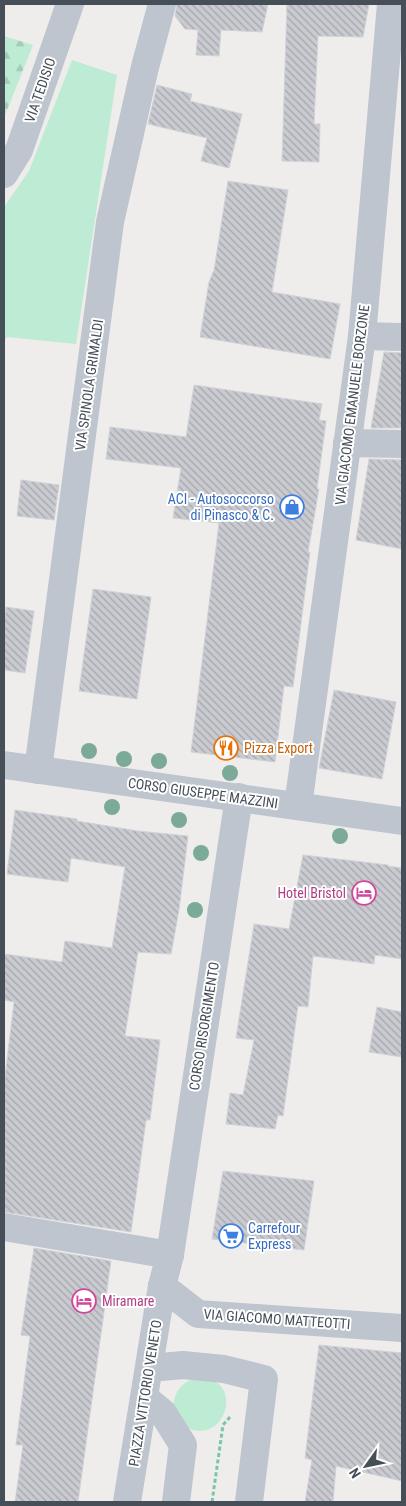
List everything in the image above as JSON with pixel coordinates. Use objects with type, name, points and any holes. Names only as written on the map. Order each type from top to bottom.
[{"type":"street","name":"VIA TEDISIO","points":[[4,174],[19,150],[70,4]]},
{"type":"street","name":"VIA SPINOLA GRIMALDI","points":[[38,770],[110,222],[162,4]]},
{"type":"street","name":"VIA GIACOMO EMANUELE BORZONE","points":[[298,806],[362,336],[391,4]]},
{"type":"street","points":[[362,336],[402,337]]},
{"type":"street","points":[[348,442],[402,444]]},
{"type":"street","name":"CORSO GIUSEPPE MAZZINI","points":[[4,766],[402,821]]},
{"type":"street","name":"CORSO RISORGIMENTO","points":[[170,1255],[239,798]]},
{"type":"street","points":[[4,1227],[170,1255]]},
{"type":"street","name":"PIAZZA VITTORIO VENETO","points":[[126,1502],[154,1405],[150,1368],[162,1286],[170,1255]]},
{"type":"street","name":"VIA GIACOMO MATTEOTTI","points":[[162,1286],[198,1314],[402,1328]]},
{"type":"street","points":[[150,1368],[183,1365],[224,1369],[264,1379],[248,1502]]},
{"type":"street","points":[[176,1502],[183,1445],[154,1405],[168,1383],[183,1365]]},
{"type":"green space","points":[[4,36],[33,45],[4,118]]},
{"type":"green space","points":[[72,60],[117,75],[76,344],[7,337],[4,341],[4,207],[29,171]]},
{"type":"green space","points":[[193,1379],[209,1379],[218,1383],[226,1398],[223,1416],[210,1429],[198,1431],[188,1428],[173,1406],[179,1389]]},
{"type":"building","points":[[177,4],[268,4],[262,32],[221,30],[219,56],[196,55],[198,30],[185,29],[175,16]]},
{"type":"building","points":[[287,4],[369,4],[363,37],[318,36],[314,124],[320,124],[319,162],[282,161]]},
{"type":"building","points":[[157,85],[192,94],[190,101],[242,114],[229,168],[201,161],[207,138],[148,124]]},
{"type":"building","points":[[228,181],[288,190],[272,292],[340,304],[330,359],[200,337],[209,282],[214,270]]},
{"type":"building","points":[[384,352],[402,353],[402,428],[371,428]]},
{"type":"building","points":[[194,385],[322,404],[319,420],[326,421],[317,489],[319,489],[308,552],[310,552],[293,687],[284,686],[275,762],[191,752],[219,523],[173,518],[181,468],[106,459],[110,427],[186,437]]},
{"type":"building","points":[[369,459],[402,460],[402,549],[356,540]]},
{"type":"building","points":[[21,480],[59,485],[54,520],[17,516]]},
{"type":"building","points":[[93,589],[151,597],[137,699],[79,691]]},
{"type":"building","points":[[6,607],[34,611],[25,673],[4,670],[4,622]]},
{"type":"building","points":[[334,690],[396,702],[382,779],[319,768]]},
{"type":"building","points":[[15,810],[77,819],[77,821],[138,831],[188,836],[179,910],[171,954],[138,952],[125,1036],[160,1040],[150,1120],[146,1120],[131,1232],[4,1212],[4,1085],[14,1002],[4,1000],[4,954],[62,962],[65,941],[112,948],[125,867],[71,858],[68,882],[7,874]]},
{"type":"building","points":[[303,855],[402,868],[402,959],[375,955],[374,964],[313,956],[308,1007],[298,1006],[283,1116],[278,1115],[275,1129],[226,1124],[230,1093],[243,1095],[254,1040],[236,1038],[254,924],[289,929]]},
{"type":"building","points":[[377,1007],[402,1012],[402,1057],[369,1052]]},
{"type":"building","points":[[223,1171],[314,1181],[304,1250],[212,1239]]},
{"type":"building","points":[[34,1248],[111,1261],[78,1502],[15,1502],[23,1445],[16,1445],[30,1336],[21,1335]]},
{"type":"building","points":[[319,1345],[402,1353],[402,1481],[336,1466],[333,1502],[305,1502],[312,1460],[305,1458]]},
{"type":"place","name":"ACI - Autosoccorso di Pinasco & C.","points":[[292,507]]},
{"type":"place","name":"Pizza Export","points":[[226,748]]},
{"type":"place","name":"Hotel Bristol","points":[[364,893]]},
{"type":"place","name":"Carrefour Express","points":[[231,1236]]},
{"type":"place","name":"Miramare","points":[[84,1301]]}]
